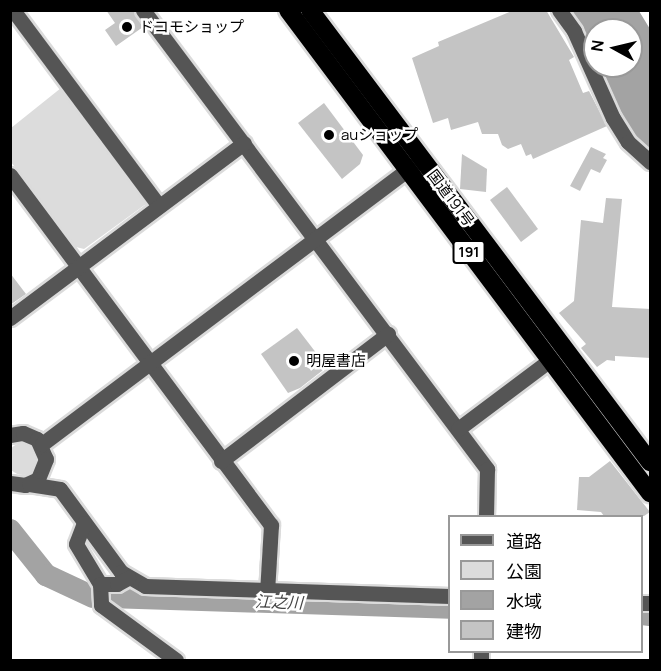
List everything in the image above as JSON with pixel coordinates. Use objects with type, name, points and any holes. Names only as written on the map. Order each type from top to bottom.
[{"type":"highway","name":"国道191号","points":[[288,10],[651,493]]},
{"type":"highway","name":"国道191号","points":[[310,10],[651,462]]},
{"type":"street","points":[[13,10],[159,206]]},
{"type":"street","points":[[142,10],[316,237],[487,469],[486,515]]},
{"type":"street","points":[[559,10],[574,31],[613,118],[628,142],[651,162]]},
{"type":"street","points":[[10,318],[244,143]]},
{"type":"street","points":[[42,444],[423,159]]},
{"type":"street","points":[[10,175],[79,265],[221,461],[271,525],[267,593]]},
{"type":"street","points":[[221,461],[388,334]]},
{"type":"street","points":[[458,429],[550,360]]},
{"type":"street","points":[[10,435],[30,435],[42,444],[45,466],[38,478],[28,484]]},
{"type":"street","points":[[10,483],[60,489],[128,578],[155,589],[448,596]]},
{"type":"street","points":[[84,523],[76,544],[100,584],[103,607],[176,660]]},
{"type":"street","points":[[100,584],[117,584],[128,578]]},
{"type":"green space","points":[[61,88],[145,197],[146,204],[84,249],[76,247],[11,162],[11,128]]},
{"type":"green space","points":[[23,443],[34,448],[39,459],[34,470],[23,475],[12,470],[7,459],[12,448]]},
{"type":"water","points":[[571,11],[639,11],[650,29],[650,152],[623,125],[603,78],[643,78],[643,18],[583,18],[583,35]]},
{"type":"building","name":"ドコモショップ","points":[[106,10],[133,10],[143,27],[116,46],[105,30],[115,23]]},
{"type":"building","points":[[514,10],[546,10],[574,57],[569,60],[583,93],[589,91],[607,126],[533,159],[531,154],[526,156],[521,144],[508,149],[502,145],[498,134],[482,134],[478,122],[451,130],[448,118],[433,123],[412,58],[439,46],[438,42]]},
{"type":"building","name":"auショップ","points":[[324,103],[363,155],[360,164],[342,179],[298,123]]},
{"type":"building","points":[[591,147],[606,154],[603,158],[607,160],[600,173],[591,169],[580,191],[570,186]]},
{"type":"building","points":[[462,154],[487,169],[486,192],[460,189]]},
{"type":"building","points":[[507,187],[538,229],[521,242],[490,200]]},
{"type":"building","points":[[606,198],[622,199],[612,307],[651,309],[651,358],[615,356],[615,361],[607,360],[597,367],[581,348],[586,344],[559,313],[574,301],[581,220],[603,223]]},
{"type":"building","points":[[10,273],[26,294],[10,305]]},
{"type":"building","name":"明屋書店","points":[[297,328],[327,367],[300,388],[288,393],[261,354]]},
{"type":"building","points":[[610,461],[650,512],[644,516],[603,515],[601,512],[577,510],[579,477],[589,477]]},
{"type":"waterway","name":"江之川","points":[[10,530],[46,575],[93,597]]},
{"type":"waterway","name":"江之川","points":[[108,597],[448,608]]},
{"type":"waterway","name":"江之川","points":[[643,614],[650,615]]},
{"type":"place","name":"ドコモショップ","points":[[127,27]]},
{"type":"place","name":"auショップ","points":[[329,135]]},
{"type":"place","name":"明屋書店","points":[[294,361]]}]
